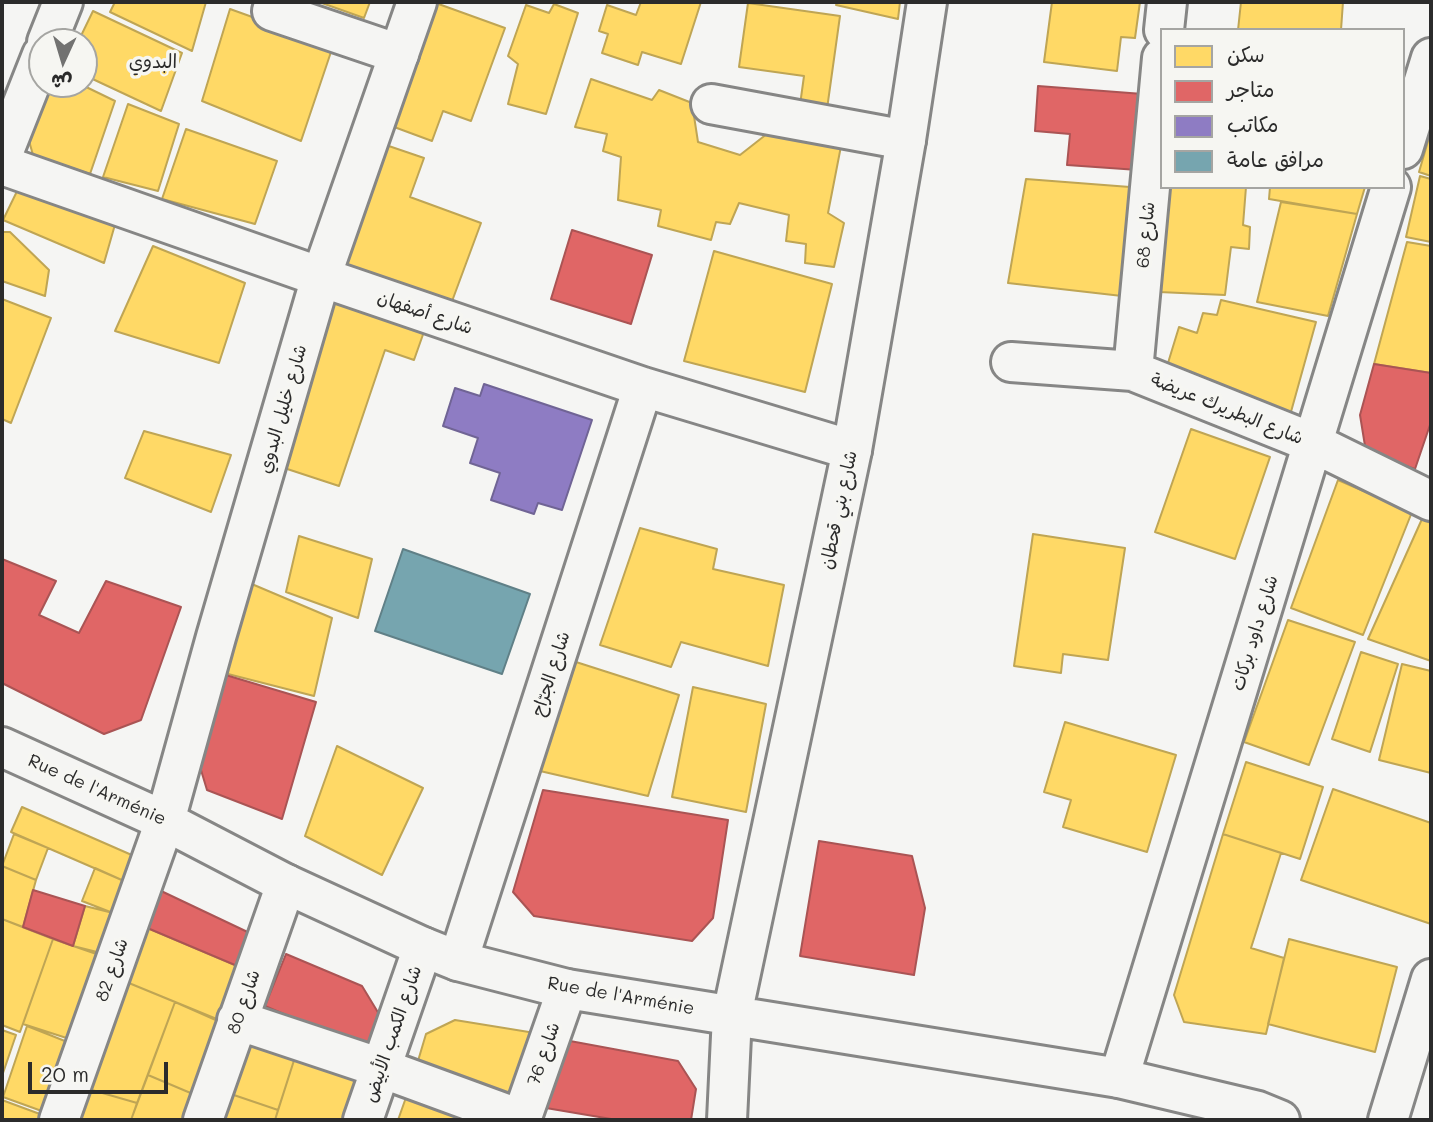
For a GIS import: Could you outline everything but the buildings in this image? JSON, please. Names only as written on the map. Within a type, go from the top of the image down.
[{"type":"street","points":[[53,28],[63,2]]},
{"type":"street","name":"شارع خليل البدوي","points":[[165,821],[321,277],[417,2]]},
{"type":"street","name":"شارع بني قحطان","points":[[727,1120],[732,1015],[852,450],[927,2]]},
{"type":"street","points":[[1164,28],[1167,2]]},
{"type":"street","points":[[272,11],[399,54]]},
{"type":"street","points":[[1405,142],[1431,58]]},
{"type":"street","name":"شارع 68","points":[[1133,371],[1160,80]]},
{"type":"street","points":[[2,156],[28,90]]},
{"type":"street","points":[[711,104],[906,140]]},
{"type":"street","name":"شارع أصفهان","points":[[2,165],[643,387],[852,450]]},
{"type":"street","name":"شارع داود بركات","points":[[1119,1078],[1390,189]]},
{"type":"street","name":"شارع البطريرك عريضة","points":[[1011,362],[1133,371],[1313,443],[1431,501]]},
{"type":"street","name":"شارع الجرّاح","points":[[458,961],[643,387]]},
{"type":"street","name":"Rue de l'Arménie","points":[[4,755],[165,821],[286,884],[458,961],[567,989],[1119,1078],[1258,1111],[1280,1120]]},
{"type":"street","name":"شارع 82","points":[[59,1120],[165,821]]},
{"type":"street","name":"شارع 80","points":[[203,1120],[286,884]]},
{"type":"street","name":"شارع الكمب الأبيض","points":[[363,1120],[423,947]]},
{"type":"street","points":[[1388,1120],[1431,979]]},
{"type":"street","name":"شارع 76","points":[[522,1120],[567,989]]},
{"type":"street","points":[[237,1020],[381,1068],[522,1120]]},
{"type":"district","name":"البدوي","points":[[153,62]]}]
